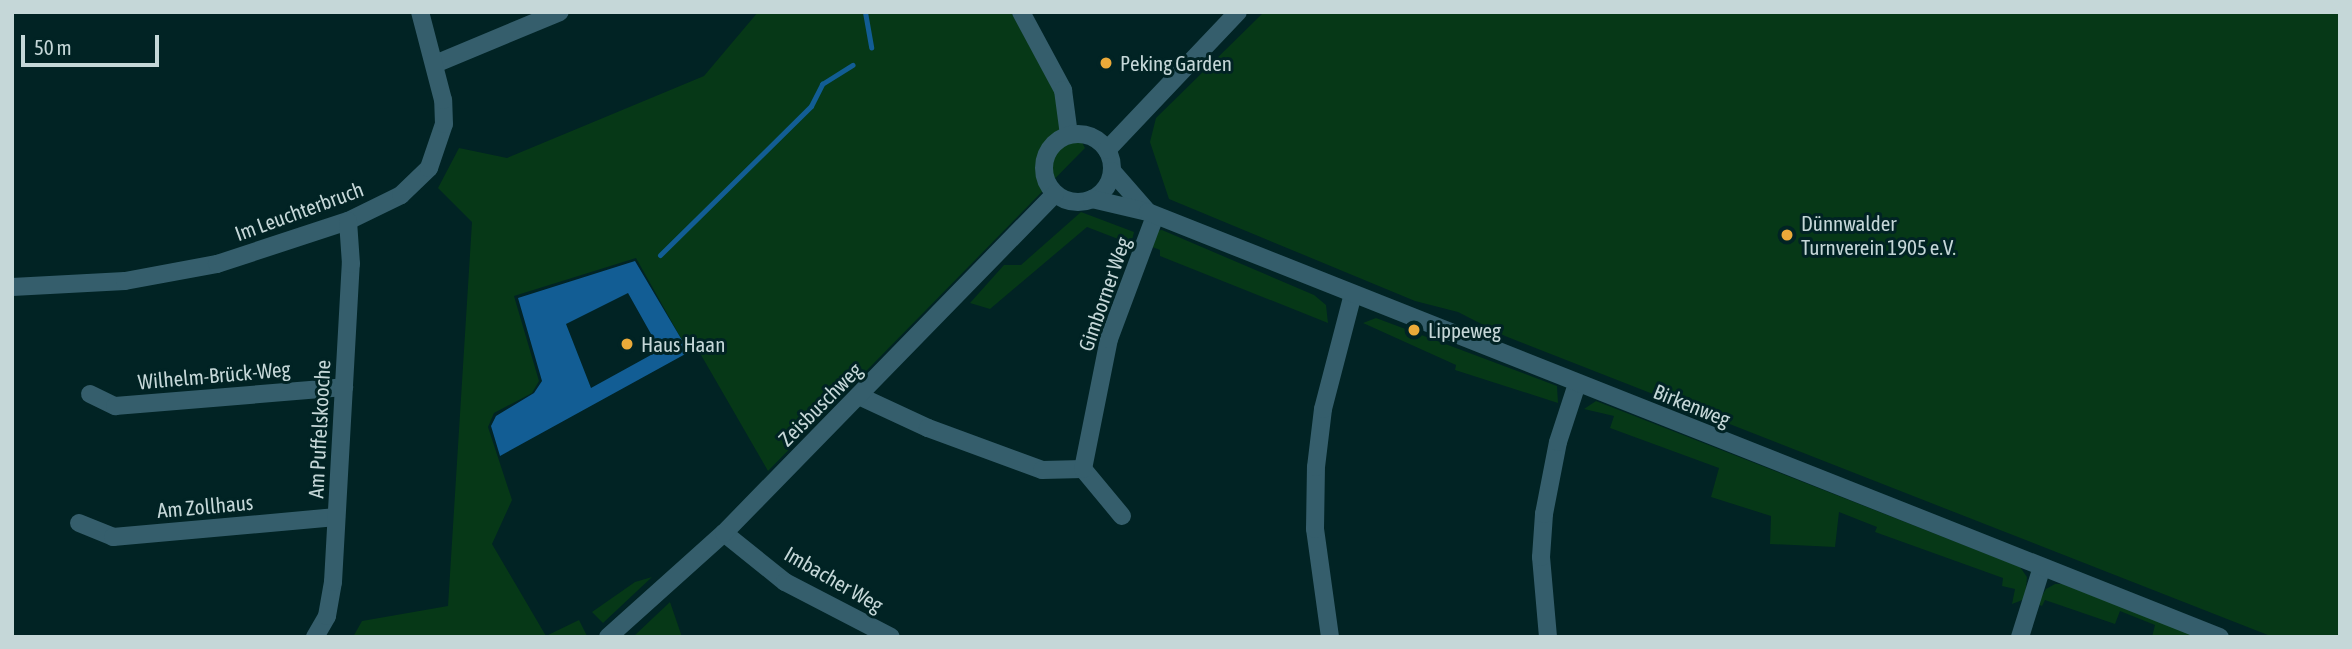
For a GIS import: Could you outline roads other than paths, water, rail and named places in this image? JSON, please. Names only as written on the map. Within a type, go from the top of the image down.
[{"type":"street","name":"Im Leuchterbruch","points":[[12,287],[91,284],[170,274],[274,248],[348,221],[401,195],[429,168],[444,124],[435,64],[420,12]]},
{"type":"street","points":[[435,64],[560,12]]},
{"type":"street","points":[[1021,12],[1062,90],[1069,135]]},
{"type":"street","points":[[1107,150],[1238,12]]},
{"type":"street","points":[[1069,135],[1091,136],[1107,150],[1112,171],[1106,188],[1092,199],[1073,202],[1055,194],[1046,178],[1045,160],[1054,145],[1069,135]]},
{"type":"street","name":"Birkenweg","points":[[1112,171],[1151,214]]},
{"type":"street","name":"Zeisbuschweg","points":[[608,637],[724,533],[1055,194]]},
{"type":"street","name":"Birkenweg","points":[[1092,199],[1151,214],[2220,637]]},
{"type":"street","name":"Gimborner Weg","points":[[1083,469],[1109,339],[1151,214]]},
{"type":"street","name":"Am Puffelskooche","points":[[315,637],[327,616],[331,594],[352,264],[348,221]]},
{"type":"street","points":[[1329,637],[1315,529],[1316,467],[1323,409],[1353,294]]},
{"type":"street","points":[[1548,637],[1542,579],[1544,514],[1558,442],[1577,384]]},
{"type":"street","name":"Wilhelm-Brück-Weg","points":[[90,394],[115,407],[344,387]]},
{"type":"street","points":[[859,397],[1030,466],[1083,469],[1122,516]]},
{"type":"street","name":"Am Zollhaus","points":[[79,523],[113,537],[336,517]]},
{"type":"street","name":"Imbacher Weg","points":[[724,533],[785,582],[891,637]]},
{"type":"street","points":[[2020,637],[2042,567]]},
{"type":"water","points":[[635,261],[689,352],[500,456],[491,426],[496,416],[534,393],[542,381],[518,298]],"holes":[[[628,293],[660,350],[591,388],[566,324]]]},
{"type":"waterway","points":[[865,12],[871,47]]},
{"type":"waterway","points":[[660,255],[811,106],[822,84],[853,65]]},
{"type":"place","name":"Peking Garden","points":[[1106,63]]},
{"type":"place","name":"Dünnwalder Turnverein 1905 e.V.","points":[[1787,235]]},
{"type":"place","name":"Lippeweg","points":[[1414,330]]},
{"type":"place","name":"Haus Haan","points":[[627,344]]}]
